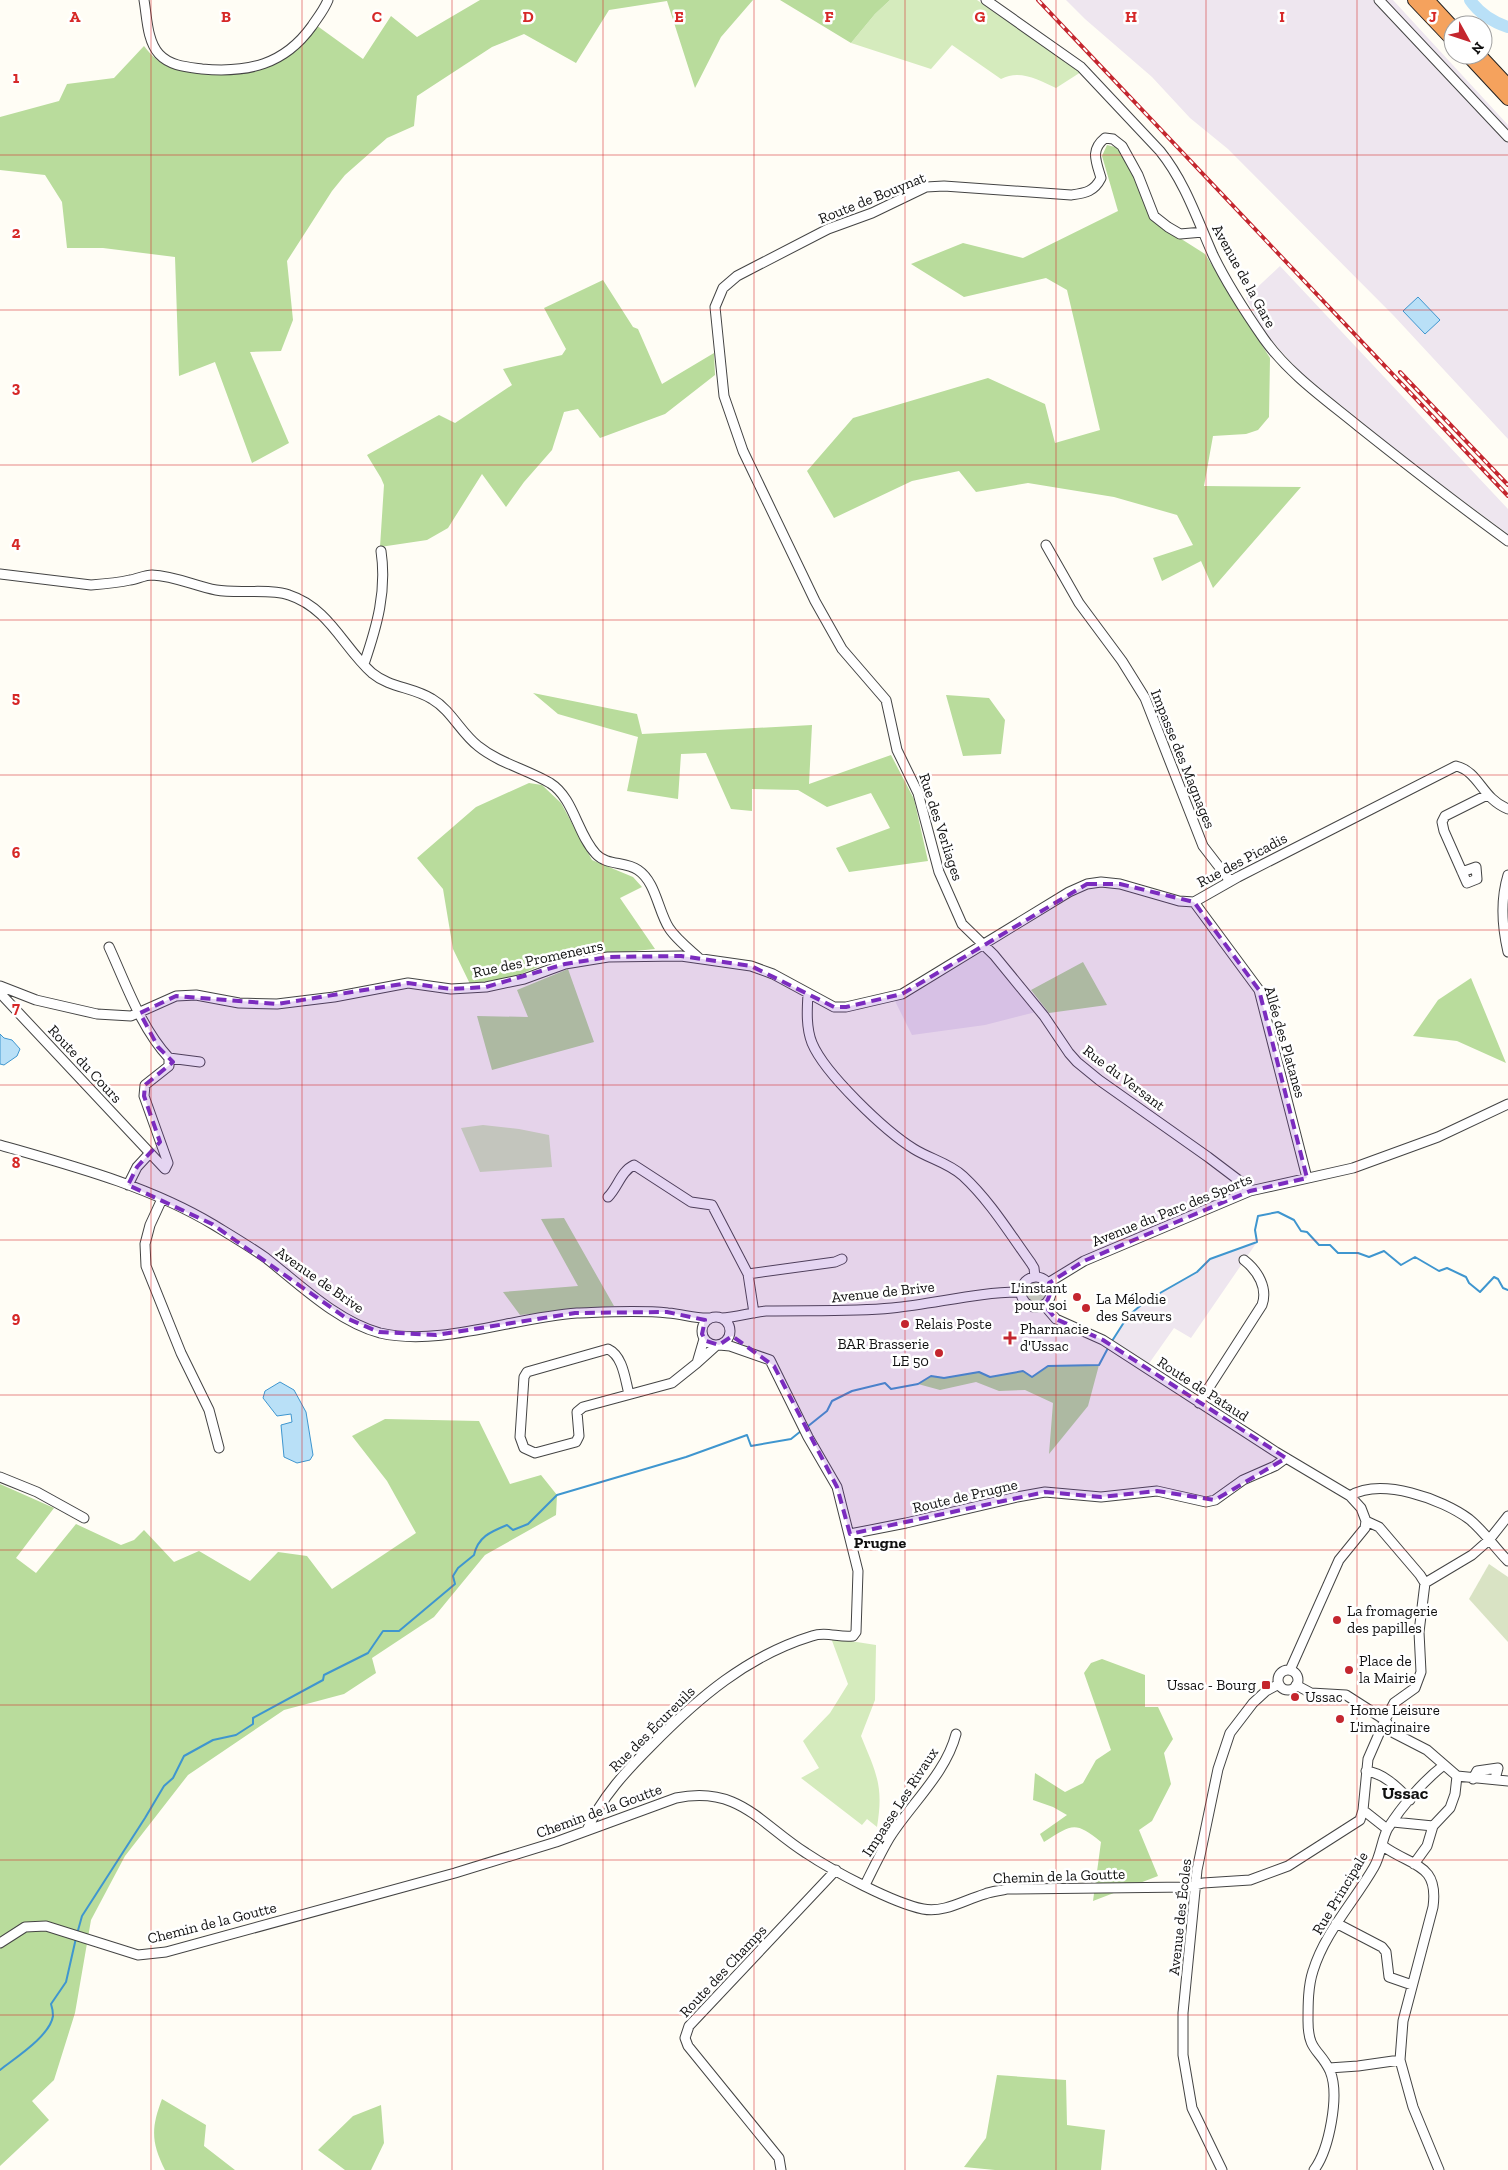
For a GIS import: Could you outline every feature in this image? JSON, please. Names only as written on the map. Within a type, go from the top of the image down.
[{"type":"highway","points":[[1414,0],[1443,30]]},
{"type":"highway","points":[[1428,0],[1443,16]]},
{"type":"highway","points":[[1476,65],[1508,99]]},
{"type":"highway","points":[[1489,65],[1508,85]]},
{"type":"street","points":[[144,0],[151,38],[159,54],[171,63],[188,67],[236,70],[264,65],[290,51],[306,34],[325,8],[328,0]]},
{"type":"street","name":"Avenue de la Gare","points":[[986,0],[1081,67],[1102,87],[1172,165],[1214,258],[1243,306],[1279,359],[1302,381],[1393,454],[1508,541]]},
{"type":"street","points":[[1379,0],[1508,137]]},
{"type":"street","name":"Route de Bouynat","points":[[756,478],[743,451],[724,396],[715,307],[722,288],[737,276],[828,230],[872,213],[926,187],[944,186],[1071,195],[1088,192],[1097,186],[1101,178],[1095,155],[1098,144],[1105,138],[1113,139],[1122,146],[1138,176],[1154,216],[1180,234],[1203,232]]},
{"type":"street","name":"Rue des Verliages","points":[[756,478],[815,601],[842,649],[886,700],[898,750],[918,793],[938,872],[962,924],[982,944]]},
{"type":"street","name":"Impasse des Magnages","points":[[1046,545],[1079,603],[1122,661],[1145,698],[1203,846],[1230,881]]},
{"type":"street","points":[[364,664],[377,626],[383,596],[384,570],[381,551]]},
{"type":"street","points":[[0,574],[91,585],[150,575],[175,578],[217,590],[288,594],[318,610],[371,672],[386,683],[431,698],[442,706],[467,737],[479,747],[504,762],[551,784],[562,795],[596,854],[607,862],[638,870],[649,884],[669,928],[699,958]]},
{"type":"street","name":"Rue des Picadis","points":[[982,944],[1069,892],[1101,882],[1120,884],[1179,901],[1194,902],[1230,881],[1456,766],[1466,769],[1487,795],[1497,804],[1508,809]]},
{"type":"street","points":[[1462,872],[1442,822],[1445,816],[1487,795]]},
{"type":"street","points":[[1508,875],[1502,900],[1502,922],[1508,952]]},
{"type":"street","name":"Allée des Platanes","points":[[1194,902],[1259,990],[1307,1178]]},
{"type":"street","name":"Rue des Promeneurs","points":[[140,1013],[176,996],[196,994],[239,1004],[287,1003],[408,983],[451,989],[486,987],[524,979],[564,964],[608,957],[681,956],[750,966],[773,974],[834,1007],[846,1007],[902,994],[982,944]]},
{"type":"street","name":"Rue du Versant","points":[[982,944],[1044,1016],[1077,1062],[1099,1080],[1223,1168],[1250,1191]]},
{"type":"street","points":[[109,947],[158,1046],[169,1058],[200,1062]]},
{"type":"street","name":"Route du Cours","points":[[0,986],[36,1000],[97,1014],[131,1016],[140,1013]]},
{"type":"street","name":"Route du Cours","points":[[0,993],[162,1169],[166,1168],[168,1163],[144,1096],[145,1085],[169,1066],[169,1058]]},
{"type":"street","points":[[808,994],[807,1016],[812,1044],[846,1090],[909,1146],[925,1156],[952,1166],[964,1176],[981,1195],[1031,1263],[1034,1268],[1035,1277]]},
{"type":"street","name":"Avenue du Parc des Sports","points":[[1048,1283],[1084,1261],[1250,1191],[1354,1168],[1408,1148],[1508,1104]]},
{"type":"street","name":"Avenue de Brive","points":[[0,1145],[128,1185],[191,1212],[245,1244],[346,1318],[363,1327],[379,1332],[414,1337],[436,1335],[534,1318],[576,1313],[675,1314],[700,1319],[710,1318]]},
{"type":"street","points":[[128,1185],[137,1167],[149,1154]]},
{"type":"street","points":[[608,1197],[615,1190],[625,1171],[634,1165],[691,1202],[712,1205],[748,1274],[750,1314],[730,1332],[727,1340],[718,1345],[672,1383],[583,1407],[577,1412],[579,1436],[576,1442],[534,1453],[524,1448],[520,1437],[524,1378],[527,1372],[608,1350],[615,1353],[620,1360],[630,1394]]},
{"type":"street","points":[[162,1199],[150,1225],[145,1244],[146,1266],[181,1353],[209,1410],[219,1448]]},
{"type":"street","points":[[748,1274],[835,1262],[842,1259]]},
{"type":"street","points":[[1198,1403],[1262,1305],[1265,1293],[1262,1284],[1251,1265],[1244,1260]]},
{"type":"street","points":[[1035,1277],[1048,1283],[1051,1292],[1044,1305],[1038,1307],[1029,1306],[1024,1302],[1021,1292],[1025,1282],[1035,1277]]},
{"type":"street","name":"Avenue de Brive","points":[[721,1318],[732,1318],[764,1311],[858,1311],[894,1308],[983,1293],[1021,1292]]},
{"type":"street","name":"Route de Pataud","points":[[1044,1305],[1056,1319],[1110,1344],[1198,1403],[1350,1496]]},
{"type":"street","points":[[675,1314],[697,1327],[710,1344],[767,1358],[774,1366],[808,1437],[837,1487],[850,1534]]},
{"type":"street","points":[[697,1363],[703,1336],[703,1325],[710,1318],[721,1318],[727,1322],[730,1332],[751,1353]]},
{"type":"street","name":"Route de Prugne","points":[[850,1534],[1045,1492],[1101,1497],[1157,1491],[1206,1502],[1215,1500],[1242,1480],[1275,1466],[1286,1458]]},
{"type":"street","points":[[0,1477],[37,1492],[84,1518]]},
{"type":"street","points":[[1290,1670],[1339,1560],[1365,1528],[1366,1521],[1360,1508],[1350,1496],[1361,1491],[1386,1488],[1400,1489],[1418,1495],[1457,1512],[1469,1520],[1508,1562]]},
{"type":"street","points":[[1425,1583],[1472,1555],[1489,1540],[1508,1516]]},
{"type":"street","points":[[1366,1521],[1379,1527],[1425,1583],[1419,1632],[1421,1672],[1415,1688],[1394,1703],[1368,1760],[1364,1810],[1390,1825],[1433,1826]]},
{"type":"street","name":"Rue des Écureuils","points":[[587,1830],[594,1814],[633,1763],[699,1699],[745,1666],[777,1648],[814,1635],[853,1636],[856,1632],[858,1571],[850,1534]]},
{"type":"street","points":[[1290,1670],[1297,1676],[1296,1685],[1292,1689],[1286,1690],[1279,1684],[1278,1678],[1281,1672],[1290,1670]]},
{"type":"street","name":"Avenue des Écoles","points":[[1222,2170],[1192,2108],[1183,2054],[1183,2013],[1197,1870],[1225,1744],[1240,1718],[1253,1703],[1266,1691],[1279,1684]]},
{"type":"street","points":[[1296,1685],[1311,1693],[1346,1695],[1385,1720],[1394,1733],[1427,1750],[1457,1776],[1508,1781]]},
{"type":"street","name":"Impasse Les Rivaux","points":[[865,1885],[890,1837],[935,1775],[954,1744],[956,1734]]},
{"type":"street","points":[[1390,1825],[1410,1800],[1444,1765]]},
{"type":"street","points":[[1473,1779],[1478,1771],[1503,1767]]},
{"type":"street","points":[[1495,1779],[1503,1767]]},
{"type":"street","points":[[1366,1771],[1373,1772],[1392,1783],[1410,1800]]},
{"type":"street","points":[[1414,1864],[1427,1846],[1433,1826],[1450,1808],[1455,1794],[1457,1776]]},
{"type":"street","name":"Chemin de la Goutte","points":[[0,1943],[25,1927],[46,1926],[138,1955],[166,1952],[456,1873],[556,1842],[676,1798],[708,1794],[729,1800],[758,1816],[806,1853],[865,1885],[922,1909],[934,1910],[945,1908],[986,1893],[1008,1890],[1196,1886],[1203,1883],[1250,1880],[1288,1866],[1355,1825],[1360,1820],[1364,1810]]},
{"type":"street","name":"Rue Principale","points":[[1318,2169],[1329,2136],[1334,2108],[1332,2074],[1314,2050],[1309,2039],[1308,2022],[1312,1972],[1336,1923],[1370,1873],[1383,1846],[1390,1825]]},
{"type":"street","points":[[1383,1846],[1424,1869],[1431,1877],[1435,1892],[1433,1907],[1403,2021],[1400,2060],[1413,2107],[1439,2170]]},
{"type":"street","name":"Route des Champs","points":[[781,2170],[779,2158],[688,2046],[685,2038],[689,2026],[836,1870]]},
{"type":"street","points":[[1336,1923],[1382,1946],[1386,1952],[1389,1977],[1412,1985]]},
{"type":"street","points":[[1329,2068],[1400,2060]]},
{"type":"highlighted area","points":[[1087,884],[1120,884],[1194,902],[1259,990],[1307,1178],[1250,1191],[1084,1261],[1049,1283],[1051,1292],[1045,1306],[1056,1319],[1103,1340],[1286,1458],[1215,1500],[1157,1491],[1101,1497],[1045,1492],[850,1534],[837,1487],[774,1366],[732,1336],[719,1345],[706,1341],[702,1334],[705,1320],[667,1312],[575,1313],[436,1335],[379,1332],[346,1318],[212,1224],[128,1185],[137,1167],[160,1142],[144,1096],[145,1085],[173,1062],[158,1047],[140,1013],[176,996],[277,1004],[408,983],[451,989],[486,987],[565,964],[608,957],[681,956],[751,966],[834,1007],[846,1007],[902,994]]},
{"type":"shaded area","points":[[1066,0],[1393,0],[1443,54],[1443,65],[1453,65],[1508,125],[1508,439],[1394,316],[1228,149],[1190,118],[1152,77]]},
{"type":"shaded area","points":[[1280,266],[1508,509],[1508,534],[1411,462],[1299,371],[1264,332],[1246,298]]},
{"type":"shaded area","points":[[983,947],[1036,1012],[985,1025],[912,1035],[895,1001]]},
{"type":"shaded area","points":[[1257,1242],[1191,1338],[1174,1328],[1143,1372],[1107,1349],[1128,1316],[1146,1301],[1197,1272],[1210,1259]]},
{"type":"green space","points":[[480,0],[753,0],[721,37],[695,88],[667,1],[609,10],[576,63],[524,34],[492,47],[417,96],[414,126],[387,138],[345,175],[332,191],[287,261],[293,320],[281,351],[250,352],[289,443],[252,463],[215,362],[179,376],[175,257],[103,248],[67,248],[62,202],[45,175],[0,170],[0,117],[59,101],[67,84],[114,78],[144,46],[159,61],[187,72],[226,72],[254,69],[274,63],[287,55],[298,47],[316,25],[363,59],[391,16],[417,37]]},
{"type":"green space","points":[[780,0],[890,0],[875,14],[851,43]]},
{"type":"green space","points":[[890,0],[977,0],[1081,72],[1056,88],[1022,75],[1008,76],[1001,79],[952,45],[931,69],[851,43],[875,14]]},
{"type":"green space","points":[[1107,145],[1115,147],[1124,154],[1153,221],[1205,254],[1270,358],[1269,417],[1258,430],[1246,434],[1213,436],[1204,486],[1301,487],[1213,588],[1201,561],[1162,581],[1153,558],[1193,545],[1177,515],[1114,497],[1028,483],[976,492],[959,471],[912,481],[834,518],[807,471],[853,418],[988,378],[1045,404],[1055,443],[1100,430],[1067,290],[1046,278],[964,297],[911,264],[963,243],[1023,258],[1118,211],[1102,156]]},
{"type":"green space","points":[[603,280],[633,327],[638,329],[662,384],[714,353],[715,375],[665,414],[600,438],[578,409],[564,412],[552,450],[524,482],[506,507],[482,474],[448,528],[427,540],[380,547],[384,485],[367,455],[439,415],[455,423],[512,385],[503,369],[562,355],[566,349],[544,308]]},
{"type":"green space","points":[[533,693],[637,714],[642,734],[812,725],[809,784],[891,755],[914,799],[928,861],[849,872],[836,848],[890,828],[871,793],[827,807],[798,790],[752,789],[752,811],[731,809],[706,753],[681,754],[678,799],[627,791],[638,737],[558,714]]},
{"type":"green space","points":[[946,695],[989,698],[1005,720],[1001,754],[963,756]]},
{"type":"green space","points":[[529,783],[542,785],[561,803],[592,860],[633,877],[642,887],[620,898],[655,949],[557,959],[511,978],[470,984],[453,949],[443,889],[417,858],[476,807]]},
{"type":"green space","points":[[1083,962],[1107,1005],[1049,1013],[1031,990]]},
{"type":"green space","points":[[568,969],[594,1042],[492,1070],[477,1016],[528,1017],[517,990]]},
{"type":"green space","points":[[1471,978],[1506,1063],[1457,1041],[1413,1036],[1438,1000]]},
{"type":"green space","points":[[483,1125],[549,1135],[552,1167],[480,1172],[461,1128]]},
{"type":"green space","points":[[564,1218],[614,1306],[520,1315],[503,1292],[578,1286],[541,1219]]},
{"type":"green space","points":[[1032,1282],[1040,1282],[1046,1288],[1046,1296],[1040,1302],[1032,1302],[1026,1296],[1026,1288]]},
{"type":"green space","points":[[1099,1365],[1088,1406],[1049,1454],[1053,1403],[1025,1390],[999,1391],[976,1382],[940,1390],[918,1384],[931,1376],[944,1378],[979,1372],[990,1377],[1023,1371],[1032,1377],[1048,1366]]},
{"type":"green space","points":[[385,1419],[479,1421],[510,1484],[541,1475],[557,1495],[556,1515],[485,1555],[434,1617],[372,1658],[376,1673],[344,1694],[284,1710],[188,1775],[125,1856],[91,1920],[75,2013],[54,2080],[32,2101],[49,2120],[0,2166],[0,1484],[54,1508],[16,1558],[36,1573],[76,1524],[121,1545],[134,1540],[144,1530],[174,1562],[199,1551],[250,1581],[278,1552],[307,1556],[332,1589],[416,1533],[387,1481],[352,1436]]},
{"type":"green space","points":[[1489,1564],[1508,1577],[1508,1642],[1469,1599]]},
{"type":"green space","points":[[831,1638],[876,1645],[875,1700],[861,1736],[871,1760],[879,1790],[880,1800],[877,1827],[867,1819],[862,1825],[801,1778],[819,1768],[803,1741],[830,1713],[848,1684]]},
{"type":"green space","points":[[1102,1659],[1145,1675],[1145,1707],[1158,1707],[1173,1739],[1164,1753],[1171,1784],[1152,1821],[1139,1830],[1158,1876],[1093,1901],[1101,1842],[1085,1830],[1073,1827],[1044,1842],[1040,1834],[1067,1815],[1053,1807],[1033,1800],[1035,1773],[1065,1792],[1083,1783],[1096,1760],[1111,1750],[1084,1673],[1091,1663]]},
{"type":"green space","points":[[997,2075],[1066,2080],[1067,2125],[1105,2130],[1101,2170],[995,2170],[964,2167],[986,2138]]},
{"type":"green space","points":[[162,2099],[206,2125],[204,2146],[235,2170],[165,2170],[157,2151],[154,2135],[156,2118]]},
{"type":"green space","points":[[381,2105],[384,2143],[371,2170],[345,2170],[318,2150],[353,2116]]},
{"type":"water","points":[[1418,297],[1440,320],[1425,334],[1403,311]]},
{"type":"water","points":[[0,1034],[4,1038],[12,1040],[20,1049],[17,1056],[4,1065],[0,1064]]},
{"type":"water","points":[[280,1382],[294,1390],[306,1412],[313,1455],[310,1460],[297,1463],[284,1457],[281,1425],[292,1422],[291,1414],[277,1416],[263,1398],[265,1391]]},
{"type":"waterway","points":[[1470,0],[1487,16],[1508,27]]},
{"type":"waterway","points":[[1112,1341],[1128,1316],[1146,1301],[1197,1272],[1210,1259],[1257,1242],[1255,1230],[1258,1216],[1278,1212],[1294,1220],[1301,1231],[1307,1232],[1319,1245],[1330,1245],[1338,1253],[1358,1253],[1369,1257],[1384,1251],[1401,1265],[1415,1257],[1439,1271],[1447,1268],[1466,1277],[1469,1283],[1480,1292],[1494,1277],[1498,1279],[1503,1288],[1508,1290]]},
{"type":"waterway","points":[[807,1427],[827,1411],[832,1401],[852,1391],[885,1383],[891,1389],[918,1384],[931,1376],[944,1378],[979,1372],[990,1377],[1023,1371],[1032,1377],[1048,1366],[1099,1365],[1108,1348]]},
{"type":"waterway","points":[[77,1934],[82,1916],[164,1786],[173,1778],[184,1756],[213,1740],[236,1735],[253,1724],[253,1718],[323,1680],[324,1675],[368,1653],[383,1631],[399,1631],[455,1584],[453,1576],[458,1568],[474,1555],[478,1544],[486,1536],[507,1525],[513,1530],[528,1524],[557,1495],[686,1457],[747,1435],[751,1446],[791,1439],[801,1431]]},
{"type":"waterway","points":[[0,2070],[31,2046],[46,2031],[53,2016],[51,2004],[66,1982],[76,1938]]},
{"type":"railway","points":[[1038,0],[1508,496]]},
{"type":"railway","points":[[1400,372],[1508,485]]},
{"type":"place","name":"L'instant pour soi","points":[[1077,1297]]},
{"type":"place","name":"La Mélodie des Saveurs","points":[[1086,1308]]},
{"type":"place","name":"Relais Poste","points":[[905,1324]]},
{"type":"place","name":"Pharmacie d'Ussac","points":[[1010,1338]]},
{"type":"place","name":"BAR Brasserie LE 50","points":[[939,1353]]},
{"type":"place","name":"La fromagerie des papilles","points":[[1337,1620]]},
{"type":"place","name":"Place de la Mairie","points":[[1349,1670]]},
{"type":"place","name":"Ussac - Bourg","points":[[1266,1685]]},
{"type":"place","name":"Ussac","points":[[1295,1697]]},
{"type":"place","name":"Home Leisure L'imaginaire","points":[[1340,1719]]},
{"type":"district","name":"Prugne","points":[[880,1542]]},
{"type":"district","name":"Ussac","points":[[1405,1793]]}]
